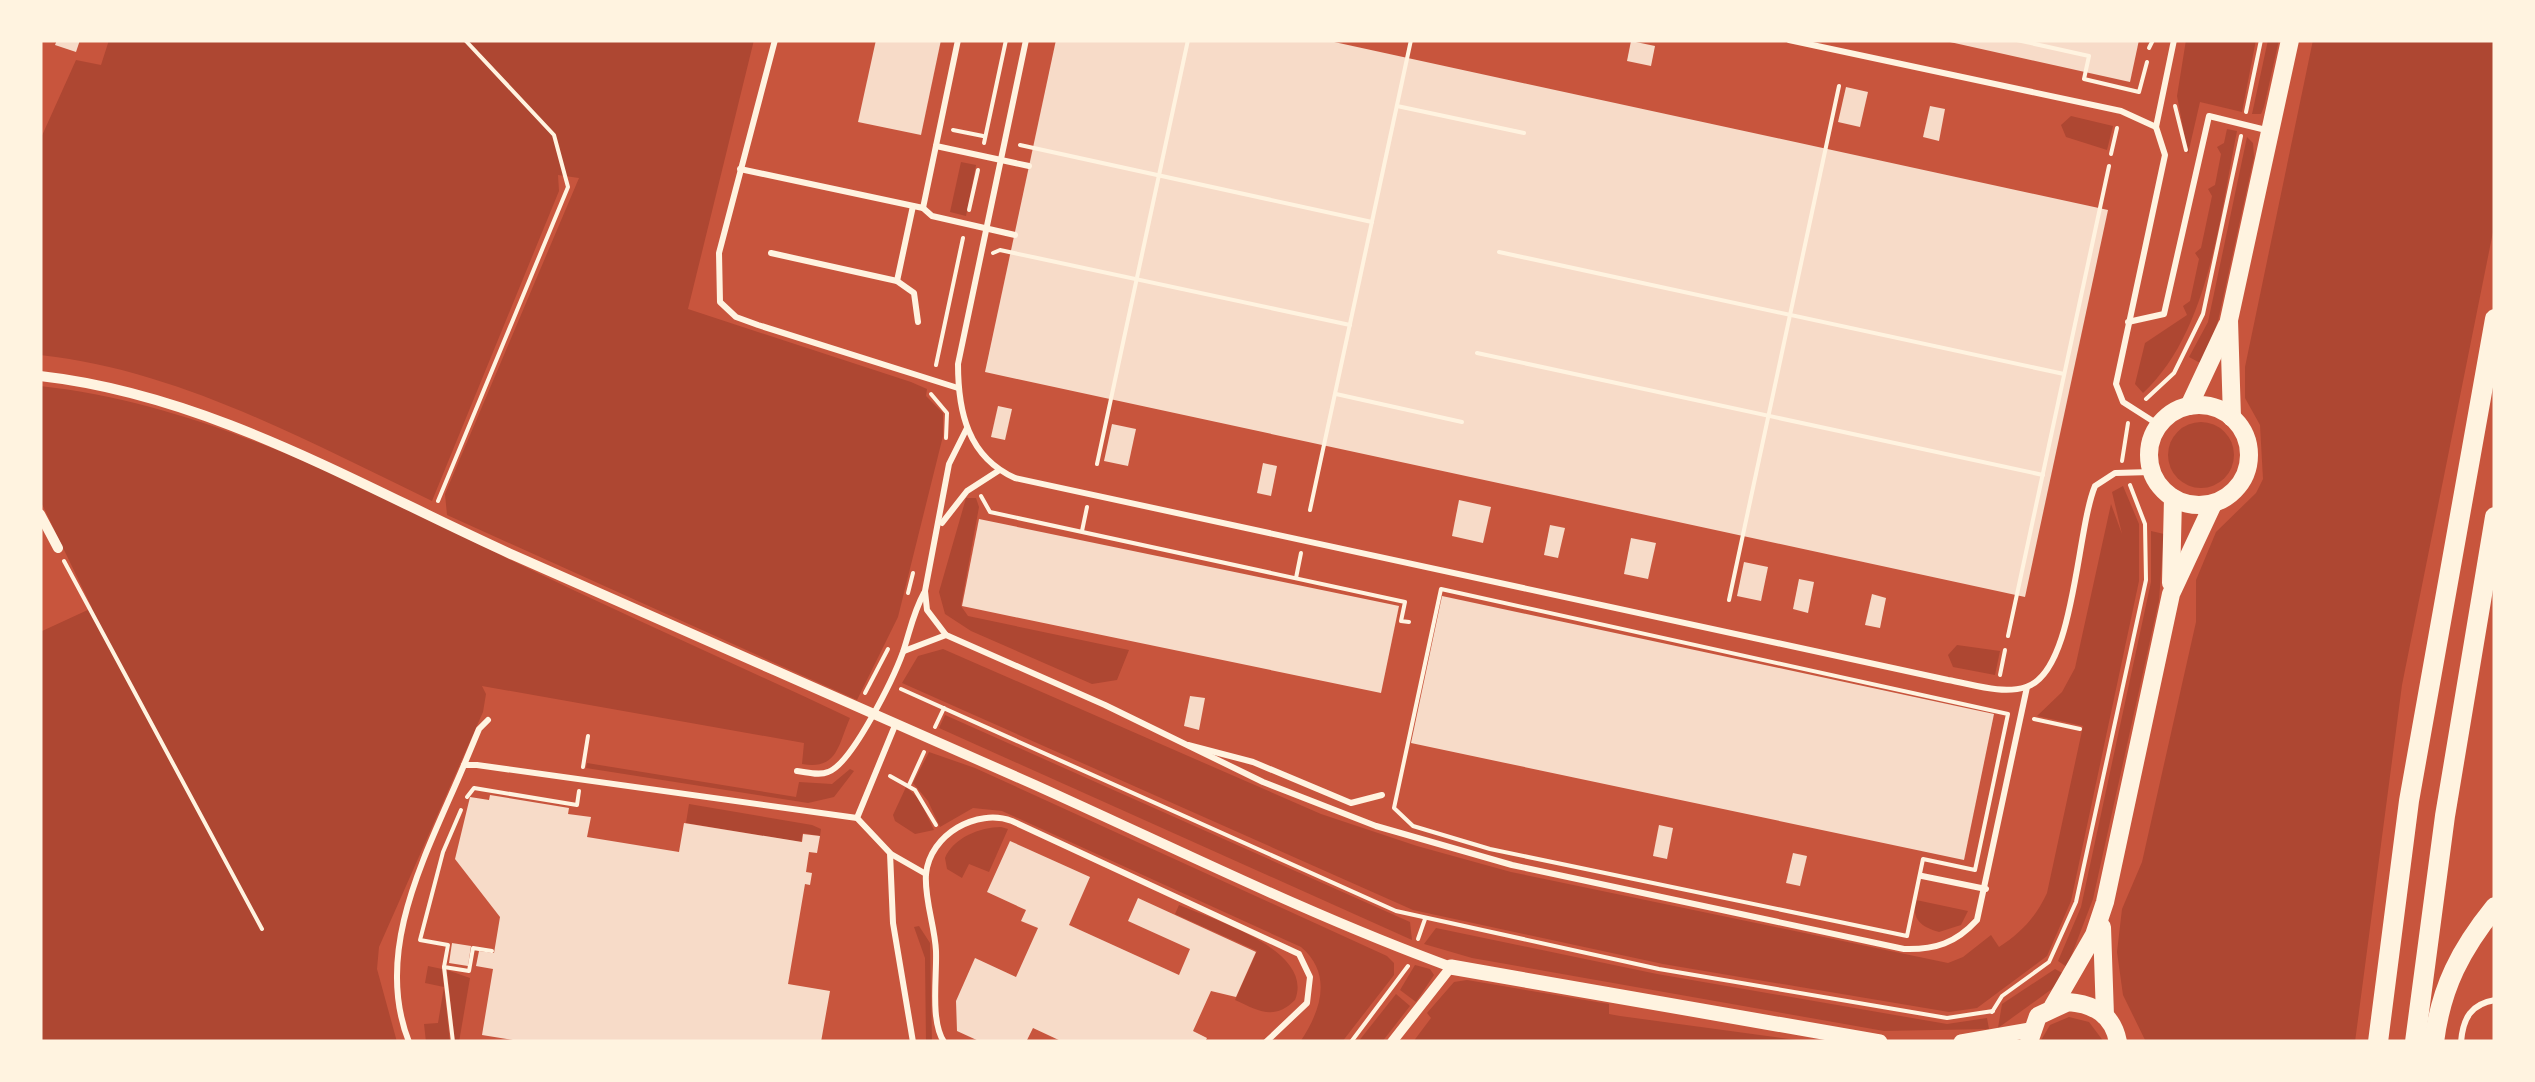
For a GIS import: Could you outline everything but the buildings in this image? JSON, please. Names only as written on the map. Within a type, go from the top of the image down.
[{"type":"highway","points":[[2378,1042],[2415,763],[2495,319]]},
{"type":"highway","points":[[2415,1042],[2444,816],[2495,517]]},
{"type":"highway","points":[[2434,1042],[2439,1005],[2462,948],[2495,907]]},
{"type":"main road","points":[[2189,406],[2212,407],[2232,418],[2246,438],[2248,462],[2234,491],[2213,504],[2192,505],[2173,498],[2151,472],[2149,451],[2158,425],[2189,406],[2229,320],[2290,40]]},
{"type":"main road","points":[[2229,320],[2232,418]]},
{"type":"main road","points":[[2118,1042],[2105,1016],[2100,949],[2105,902],[2171,594],[2173,498]]},
{"type":"main road","points":[[2171,594],[2213,504]]},
{"type":"main road","points":[[2029,1036],[2053,1006],[2094,935],[2105,902]]},
{"type":"main road","points":[[2053,1006],[2084,1003],[2105,1016]]},
{"type":"street","points":[[40,376],[152,398],[202,415],[432,514],[484,542],[858,709],[1452,967],[1880,1042]]},
{"type":"street","points":[[40,514],[58,548]]},
{"type":"street","points":[[1392,1042],[1452,967]]},
{"type":"street","points":[[1961,1042],[2029,1036]]},
{"type":"lane","points":[[775,40],[718,253],[720,302],[736,317],[758,325],[958,388]]},
{"type":"lane","points":[[923,208],[958,40]]},
{"type":"lane","points":[[1026,40],[959,349],[958,388],[968,428],[980,456],[998,470],[1029,481],[2002,689],[2027,687],[2046,675],[2058,655],[2090,498],[2100,479],[2126,471],[2151,472]]},
{"type":"lane","points":[[1789,40],[2120,112],[2156,127]]},
{"type":"lane","points":[[2158,425],[2123,402],[2116,384],[2165,155],[2156,127],[2174,40]]},
{"type":"lane","points":[[2128,322],[2164,314],[2210,116],[2270,131]]},
{"type":"lane","points":[[936,146],[1029,166]]},
{"type":"lane","points":[[740,169],[923,208],[932,216],[1014,236]]},
{"type":"lane","points":[[897,280],[913,206]]},
{"type":"lane","points":[[771,253],[897,280],[914,293],[918,322]]},
{"type":"lane","points":[[797,771],[816,774],[834,770],[873,714],[903,652],[912,613],[925,591],[941,524],[949,464],[968,428]]},
{"type":"lane","points":[[941,524],[967,491],[998,470]]},
{"type":"lane","points":[[925,591],[927,610],[946,635],[1105,704],[1177,742],[1376,826],[1466,853],[1904,950],[1924,950],[1955,940],[1978,920],[2027,687]]},
{"type":"lane","points":[[903,652],[946,635]]},
{"type":"lane","points":[[410,1042],[397,999],[400,937],[418,875],[479,728],[488,720]]},
{"type":"lane","points":[[857,818],[896,723]]},
{"type":"lane","points":[[1177,742],[1253,762],[1351,803],[1382,795]]},
{"type":"lane","points":[[464,765],[857,818],[890,854],[926,874]]},
{"type":"lane","points":[[944,1042],[938,1026],[935,928],[926,874],[939,844],[960,826],[974,819],[1000,817],[1283,944],[1306,963],[1310,991],[1307,1003],[1266,1042]]},
{"type":"lane","points":[[890,854],[894,922],[914,1042]]},
{"type":"lane","points":[[1922,876],[1986,889]]},
{"type":"lane","points":[[2461,1042],[2467,1015],[2479,1002],[2495,1000]]},
{"type":"path","points":[[432,514],[568,187],[554,135],[465,40]]},
{"type":"path","points":[[982,150],[988,138],[1006,40]]},
{"type":"path","points":[[1096,464],[1188,40]]},
{"type":"path","points":[[1310,510],[1411,40]]},
{"type":"path","points":[[2017,40],[2090,56],[2084,79],[2140,92],[2146,62]]},
{"type":"path","points":[[2150,48],[2153,40]]},
{"type":"path","points":[[898,688],[1396,911],[1659,969],[1947,1018],[1992,1011],[2002,996],[2049,962],[2076,902],[2146,580],[2144,524],[2120,454],[2127,424],[2174,372],[2203,314],[2261,40]]},
{"type":"path","points":[[1729,600],[1839,86]]},
{"type":"path","points":[[2123,99],[2125,89]]},
{"type":"path","points":[[1397,106],[1524,133]]},
{"type":"path","points":[[949,128],[988,138]]},
{"type":"path","points":[[2112,154],[2117,128]]},
{"type":"path","points":[[1020,146],[1372,222]]},
{"type":"path","points":[[968,216],[979,165]]},
{"type":"path","points":[[2008,636],[2109,166]]},
{"type":"path","points":[[935,368],[965,247],[964,233]]},
{"type":"path","points":[[1000,250],[1350,325]]},
{"type":"path","points":[[1499,252],[2064,374]]},
{"type":"path","points":[[1478,353],[2043,475]]},
{"type":"path","points":[[930,389],[948,412],[943,449]]},
{"type":"path","points":[[1336,394],[1462,422]]},
{"type":"path","points":[[978,490],[990,512],[1405,602],[1401,621],[1409,622]]},
{"type":"path","points":[[1082,532],[1087,506]]},
{"type":"path","points":[[58,548],[104,643],[262,929]]},
{"type":"path","points":[[1296,578],[1301,553]]},
{"type":"path","points":[[906,599],[915,563]]},
{"type":"path","points":[[1441,589],[1994,705],[2008,714],[1975,870],[1923,859],[1907,936],[1490,849],[1413,826],[1394,808],[1432,628],[1441,589]]},
{"type":"path","points":[[1424,626],[1432,628]]},
{"type":"path","points":[[858,709],[895,637]]},
{"type":"path","points":[[2000,676],[2005,650]]},
{"type":"path","points":[[935,727],[944,708]]},
{"type":"path","points":[[2034,719],[2080,729]]},
{"type":"path","points":[[583,767],[588,736]]},
{"type":"path","points":[[910,784],[924,750]]},
{"type":"path","points":[[876,769],[910,784],[928,808],[937,830]]},
{"type":"path","points":[[453,1042],[444,967],[448,945],[420,940],[443,852],[467,796],[474,788],[577,805],[580,786]]},
{"type":"path","points":[[1351,1042],[1406,971],[1425,919]]},
{"type":"path","points":[[444,967],[469,971],[473,948],[492,951]]},
{"type":"shaded area","points":[[109,40],[754,40],[688,309],[911,382],[927,389],[926,396],[943,413],[943,436],[898,617],[857,700],[447,515],[445,494],[579,178],[558,175],[559,191],[432,501],[290,432],[192,392],[92,363],[40,355],[40,140],[76,60],[101,65]]},
{"type":"shaded area","points":[[2186,40],[2256,40],[2242,112],[2200,102],[2188,154],[2177,96]]},
{"type":"shaded area","points":[[2268,40],[2279,40],[2264,107],[2261,114],[2252,114]]},
{"type":"shaded area","points":[[2313,40],[2495,40],[2495,222],[2402,685],[2355,1042],[2146,1042],[2123,995],[2117,952],[2122,909],[2142,862],[2196,622],[2196,580],[2216,532],[2256,493],[2263,479],[2260,425],[2245,398],[2245,367]]},
{"type":"shaded area","points":[[2071,116],[2113,126],[2107,150],[2066,137],[2061,125]]},
{"type":"shaded area","points":[[2227,129],[2237,131],[2208,271],[2183,338],[2165,368],[2143,393],[2135,384],[2145,343],[2187,315],[2183,306],[2190,301],[2199,259],[2195,253],[2201,248],[2212,196],[2208,189],[2215,185],[2221,154],[2217,147],[2224,143]]},
{"type":"shaded area","points":[[2247,137],[2253,143],[2254,157],[2218,321],[2202,364],[2189,357],[2208,322]]},
{"type":"shaded area","points":[[961,162],[976,165],[966,216],[950,212]]},
{"type":"shaded area","points":[[40,386],[156,409],[213,426],[325,470],[850,718],[839,746],[823,763],[802,764],[804,743],[482,686],[486,694],[483,712],[379,947],[377,969],[397,1042],[40,1042],[40,632],[92,608],[40,500]]},
{"type":"shaded area","points":[[2201,422],[2224,432],[2234,455],[2224,478],[2201,488],[2178,478],[2168,455],[2178,432]]},
{"type":"shaded area","points":[[2123,486],[2139,524],[2139,581],[2071,901],[2047,956],[1977,1008],[1949,1012],[1663,964],[1413,910],[902,683],[918,656],[943,649],[1321,814],[1417,846],[1511,872],[1948,963],[1963,957],[1991,935],[1999,947],[2007,942],[2033,917],[2047,893],[2083,726],[2037,716],[2062,692],[2075,668],[2111,504],[2122,534],[2112,492]]},
{"type":"shaded area","points":[[966,498],[976,498],[979,507],[961,606],[968,616],[1129,650],[1117,680],[1092,684],[971,631],[945,614],[939,592]]},
{"type":"shaded area","points":[[2151,531],[2164,534],[2159,600],[2093,899],[2067,967],[2058,961],[2081,907],[2151,582]]},
{"type":"shaded area","points":[[1957,645],[2000,651],[1995,675],[1953,667],[1948,655]]},
{"type":"shaded area","points":[[945,715],[1410,922],[1412,940],[939,728]]},
{"type":"shaded area","points":[[929,752],[975,768],[1387,956],[1394,963],[1394,975],[1342,1042],[1300,1042],[1314,1018],[1320,993],[1317,969],[1301,947],[1002,811],[973,808],[940,827],[928,801],[913,783]]},
{"type":"shaded area","points":[[587,763],[796,797],[799,782],[832,784],[850,769],[854,771],[834,797],[808,803],[586,768]]},
{"type":"shaded area","points":[[906,787],[919,799],[934,830],[915,834],[895,821],[893,815]]},
{"type":"shaded area","points":[[689,804],[812,825],[821,829],[820,836],[803,833],[801,842],[686,823]]},
{"type":"shaded area","points":[[1001,827],[1008,829],[989,872],[969,864],[962,878],[947,869],[945,858],[961,839]]},
{"type":"shaded area","points":[[1916,900],[1968,911],[1961,925],[1939,932],[1919,921]]},
{"type":"shaded area","points":[[1179,905],[1236,928],[1276,952],[1290,966],[1297,982],[1295,1000],[1273,1012],[1235,1000],[1257,951],[1175,914]]},
{"type":"shaded area","points":[[919,926],[930,943],[932,1042],[926,1042],[925,958],[914,927]]},
{"type":"shaded area","points":[[1436,928],[1657,974],[1947,1024],[1987,1018],[1989,1029],[1884,1031],[1472,958],[1424,944]]},
{"type":"shaded area","points":[[1415,965],[1430,969],[1434,975],[1416,1002],[1400,990]]},
{"type":"shaded area","points":[[428,966],[442,969],[444,987],[425,983]]},
{"type":"shaded area","points":[[2055,969],[2064,974],[2056,986],[1998,1028],[2002,1004]]},
{"type":"shaded area","points":[[447,970],[470,978],[459,1042],[455,1042]]},
{"type":"shaded area","points":[[1467,980],[1609,1004],[1609,1014],[1620,1016],[1812,1042],[1413,1042],[1431,1018],[1427,1013],[1454,982]]},
{"type":"shaded area","points":[[444,987],[450,1042],[426,1042],[424,1024],[438,1023]]},
{"type":"shaded area","points":[[1396,994],[1410,1006],[1382,1042],[1358,1042]]},
{"type":"shaded area","points":[[2069,1017],[2089,1022],[2104,1042],[2040,1042],[2050,1025]]}]
